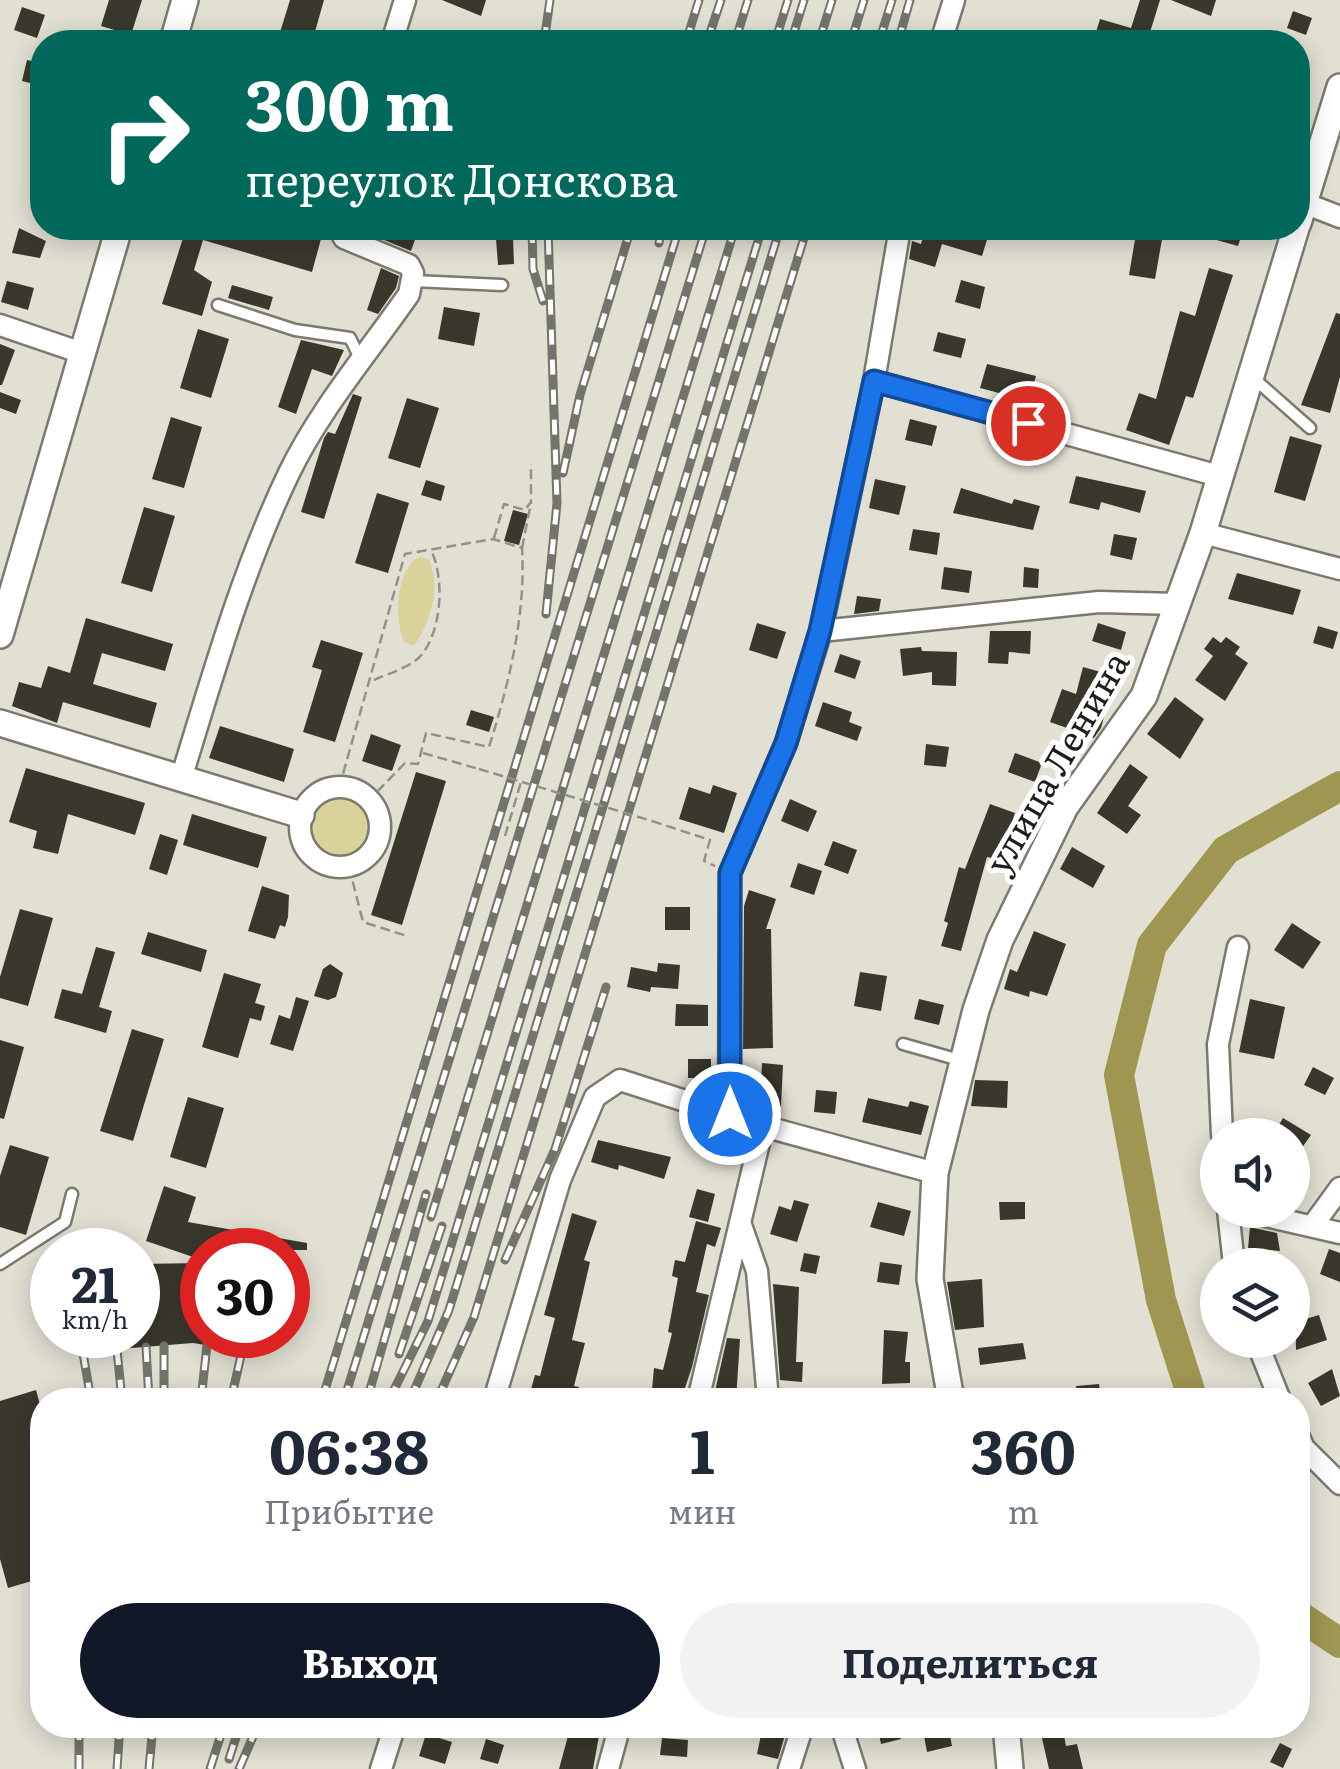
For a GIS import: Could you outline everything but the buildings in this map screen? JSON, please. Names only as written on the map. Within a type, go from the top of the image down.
[{"type":"street","points":[[176,30],[185,0]]},
{"type":"street","points":[[396,30],[405,0]]},
{"type":"street","points":[[945,30],[954,0]]},
{"type":"street","name":"улица Ленина","points":[[1310,177],[1340,87]]},
{"type":"street","points":[[1310,207],[1340,217]]},
{"type":"street","points":[[0,635],[115,240]]},
{"type":"street","points":[[181,779],[234,604],[289,472],[326,408],[409,294],[413,281],[409,265],[349,240]]},
{"type":"street","points":[[730,1114],[730,873],[786,743],[820,631],[874,381],[898,240]]},
{"type":"street","name":"улица Ленина","points":[[949,1388],[930,1279],[935,1173],[1000,940],[1064,807],[1144,696],[1203,532],[1290,240]]},
{"type":"street","points":[[0,325],[82,353]]},
{"type":"street","points":[[874,381],[1219,476]]},
{"type":"street","points":[[1203,532],[1340,569]]},
{"type":"street","points":[[820,631],[1100,602],[1178,604]]},
{"type":"street","points":[[0,723],[301,815]]},
{"type":"street","points":[[338,788],[352,788],[370,799],[380,818],[379,839],[368,857],[349,867],[328,866],[310,855],[300,836],[301,815],[312,797],[338,788]]},
{"type":"street","points":[[1221,1118],[1218,1044],[1238,947]]},
{"type":"street","points":[[498,1388],[560,1180],[595,1097],[620,1080],[763,1126],[935,1173]]},
{"type":"street","points":[[701,1388],[763,1126]]},
{"type":"street","points":[[1314,1225],[1340,1188]]},
{"type":"street","points":[[740,1224],[757,1271],[767,1388]]},
{"type":"street","points":[[1310,1224],[1340,1233]]},
{"type":"street","points":[[1263,1358],[1275,1388]]},
{"type":"street","points":[[1310,1454],[1340,1484]]},
{"type":"street","points":[[382,1769],[391,1738]]},
{"type":"street","points":[[608,1769],[616,1738]]},
{"type":"street","points":[[788,1769],[799,1738]]},
{"type":"street","points":[[844,1738],[855,1769]]},
{"type":"street","points":[[1007,1738],[1010,1769]]},
{"type":"lane","points":[[413,281],[502,285]]},
{"type":"lane","points":[[218,305],[295,330],[350,338],[362,362]]},
{"type":"lane","points":[[1250,375],[1310,428]]},
{"type":"lane","points":[[902,1044],[964,1062]]},
{"type":"lane","points":[[0,1264],[64,1222],[72,1194]]},
{"type":"path","points":[[370,799],[404,764],[418,764],[426,733],[489,747],[508,685],[524,577],[522,548],[531,502],[531,464]]},
{"type":"path","points":[[494,540],[504,504],[524,512],[531,502]]},
{"type":"path","points":[[338,788],[405,554],[494,540],[522,548]]},
{"type":"path","points":[[371,681],[412,663],[424,652],[438,606],[441,574],[432,551]]},
{"type":"path","points":[[421,752],[710,840],[704,861]]},
{"type":"path","points":[[505,836],[521,782]]},
{"type":"path","points":[[349,867],[363,922],[407,936]]},
{"type":"shaded area","points":[[420,556],[429,560],[434,593],[425,627],[414,646],[404,642],[398,608],[401,583]]},
{"type":"shaded area","points":[[339,796],[360,805],[369,826],[360,847],[339,856],[318,847],[309,826],[318,805]]},
{"type":"waterway","points":[[1189,1388],[1161,1300],[1119,1075],[1152,945],[1226,850],[1340,786]]},
{"type":"waterway","points":[[1310,1623],[1340,1643]]},
{"type":"railway","points":[[546,30],[550,0]]},
{"type":"railway","points":[[690,30],[699,0]]},
{"type":"railway","points":[[711,30],[721,0]]},
{"type":"railway","points":[[739,30],[748,0]]},
{"type":"railway","points":[[779,30],[788,0]]},
{"type":"railway","points":[[795,30],[804,0]]},
{"type":"railway","points":[[823,30],[832,0]]},
{"type":"railway","points":[[855,30],[864,0]]},
{"type":"railway","points":[[883,30],[892,0]]},
{"type":"railway","points":[[901,30],[910,0]]},
{"type":"railway","points":[[532,240],[533,269],[543,301]]},
{"type":"railway","points":[[546,614],[557,503],[548,240]]},
{"type":"railway","points":[[563,473],[580,395],[627,240]]},
{"type":"railway","points":[[326,1388],[675,240]]},
{"type":"railway","points":[[348,1388],[702,240]]},
{"type":"railway","points":[[431,1217],[731,240]]},
{"type":"railway","points":[[395,1388],[428,1321],[758,240]]},
{"type":"railway","points":[[415,1388],[449,1310],[776,240]]},
{"type":"railway","points":[[442,1388],[474,1317],[803,240]]},
{"type":"railway","points":[[505,1260],[555,1149],[606,987]]},
{"type":"railway","points":[[370,1388],[426,1194]]},
{"type":"railway","points":[[399,1354],[442,1226]]},
{"type":"railway","points":[[164,1346],[164,1388]]},
{"type":"railway","points":[[84,1358],[89,1388]]},
{"type":"railway","points":[[118,1358],[121,1388]]},
{"type":"railway","points":[[147,1358],[148,1388]]},
{"type":"railway","points":[[202,1388],[206,1358]]},
{"type":"railway","points":[[234,1388],[240,1358]]},
{"type":"railway","points":[[79,1738],[79,1769]]},
{"type":"railway","points":[[117,1769],[119,1738]]},
{"type":"railway","points":[[149,1769],[152,1738]]},
{"type":"railway","points":[[210,1769],[220,1738]]},
{"type":"railway","points":[[229,1759],[236,1738]]},
{"type":"railway","points":[[239,1769],[252,1738]]},
{"type":"route","points":[[730,1114],[730,873],[786,743],[820,631],[874,381],[1028,423]]}]
